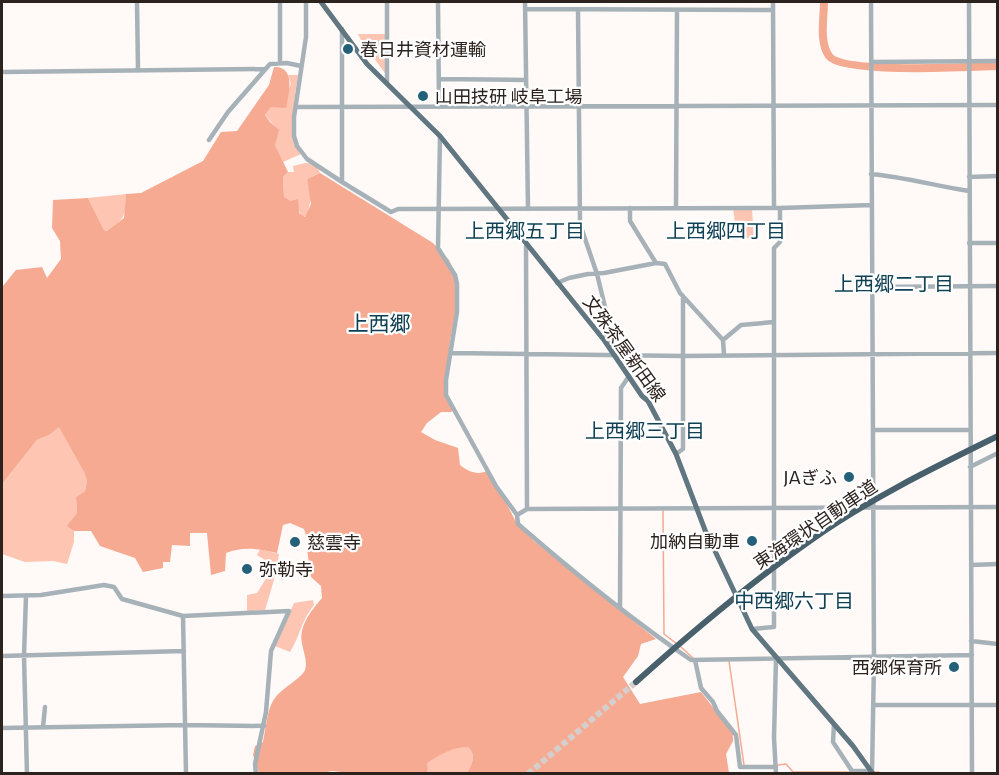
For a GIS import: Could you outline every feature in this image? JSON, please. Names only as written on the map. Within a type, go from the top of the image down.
[{"type":"highway","name":"東海環状自動車道","points":[[636,682],[744,590],[815,537],[901,486],[998,436]]},
{"type":"main road","name":"文殊茶屋新田線","points":[[321,2],[342,27],[367,64],[440,136],[614,354],[648,401],[676,454],[696,508],[752,629],[853,746],[872,773]]},
{"type":"street","points":[[137,2],[138,70]]},
{"type":"street","points":[[280,2],[280,63]]},
{"type":"street","points":[[306,2],[306,37],[294,136],[299,151],[342,182],[391,212],[398,208],[498,210],[872,206]]},
{"type":"street","points":[[387,2],[387,83]]},
{"type":"street","points":[[438,2],[439,107]]},
{"type":"street","points":[[525,2],[528,208]]},
{"type":"street","points":[[752,629],[774,627],[776,507],[774,248],[780,242],[773,106],[773,2]]},
{"type":"street","points":[[834,724],[833,742],[852,771],[872,773],[871,2]]},
{"type":"street","points":[[969,2],[972,774]]},
{"type":"street","points":[[526,9],[773,10]]},
{"type":"street","points":[[578,10],[579,208],[582,232],[597,274],[605,307],[606,333],[614,354]]},
{"type":"street","points":[[676,207],[677,10]]},
{"type":"street","points":[[342,27],[342,182]]},
{"type":"street","points":[[871,65],[998,61]]},
{"type":"street","points":[[209,140],[228,112],[270,64],[301,66]]},
{"type":"street","points":[[2,72],[265,69]]},
{"type":"street","points":[[439,79],[526,80]]},
{"type":"street","points":[[296,107],[998,105]]},
{"type":"street","points":[[440,136],[438,248],[455,275],[457,284],[457,312],[446,380],[446,395],[496,486],[516,515],[518,524],[620,608],[691,660],[972,655]]},
{"type":"street","points":[[871,174],[969,191]]},
{"type":"street","points":[[969,177],[998,176]]},
{"type":"street","points":[[630,208],[630,221],[656,263]]},
{"type":"street","points":[[969,243],[998,243]]},
{"type":"street","points":[[526,246],[527,509]]},
{"type":"street","points":[[557,283],[569,278],[656,263],[665,264],[683,296],[723,340],[724,355]]},
{"type":"street","points":[[871,286],[998,286]]},
{"type":"street","points":[[676,454],[683,449],[683,296]]},
{"type":"street","points":[[723,340],[741,325],[774,321]]},
{"type":"street","points":[[451,353],[683,356],[998,353]]},
{"type":"street","points":[[620,608],[621,388],[629,376]]},
{"type":"street","points":[[873,430],[970,430]]},
{"type":"street","points":[[970,467],[998,453]]},
{"type":"street","points":[[516,515],[527,509],[998,507]]},
{"type":"street","points":[[971,565],[998,564]]},
{"type":"street","points":[[2,596],[41,595],[104,585],[114,587],[120,598],[183,616],[289,610],[271,651],[264,726],[255,764],[256,774]]},
{"type":"street","points":[[26,596],[24,656],[27,774]]},
{"type":"street","points":[[183,616],[186,774]]},
{"type":"street","points":[[971,640],[998,644]]},
{"type":"street","points":[[2,656],[184,651]]},
{"type":"street","points":[[695,660],[701,688],[736,735],[740,767],[776,770],[774,738],[776,658]]},
{"type":"street","points":[[873,705],[998,705]]},
{"type":"street","points":[[43,727],[45,707]]},
{"type":"street","points":[[2,728],[264,726]]},
{"type":"shaded area","points":[[358,34],[385,34],[385,73],[362,42]]},
{"type":"shaded area","points":[[274,67],[286,71],[289,82],[286,108],[271,107],[265,115],[279,130],[275,145],[288,172],[283,177],[284,197],[291,201],[298,199],[299,213],[305,217],[311,204],[307,179],[320,173],[433,243],[449,260],[457,279],[459,292],[450,341],[446,385],[454,409],[451,412],[441,412],[427,423],[421,432],[458,448],[460,465],[467,470],[477,473],[489,470],[515,520],[534,541],[656,639],[641,644],[638,656],[623,677],[640,704],[701,692],[733,733],[733,741],[726,754],[729,773],[467,773],[473,757],[468,747],[462,747],[442,754],[427,763],[426,773],[361,774],[332,771],[317,774],[259,773],[253,755],[255,746],[263,742],[272,702],[305,670],[302,630],[322,598],[321,586],[311,577],[307,549],[309,545],[304,529],[290,523],[283,525],[277,553],[245,549],[226,553],[225,571],[211,575],[207,533],[190,533],[190,546],[172,545],[170,562],[163,562],[163,568],[143,572],[135,558],[100,546],[91,531],[74,531],[67,526],[77,513],[76,497],[85,491],[87,481],[59,427],[49,435],[37,440],[2,484],[2,285],[16,270],[42,267],[47,278],[61,259],[60,241],[52,228],[53,200],[88,198],[104,230],[107,231],[124,218],[126,194],[141,193],[203,161],[221,132],[237,131],[269,85]]},
{"type":"shaded area","points":[[288,75],[298,75],[293,127],[294,138],[301,154],[283,162],[275,145],[277,129],[265,115],[271,107],[281,106],[291,84]]},
{"type":"shaded area","points":[[305,163],[314,165],[320,173],[307,179],[311,199],[307,215],[303,217],[291,201],[284,197],[283,177],[288,172],[294,172],[293,166]]},
{"type":"shaded area","points":[[126,194],[123,216],[113,227],[107,231],[104,230],[88,198]]},
{"type":"shaded area","points":[[733,208],[752,209],[754,238],[737,238]]},
{"type":"shaded area","points":[[59,426],[87,481],[85,491],[76,497],[77,513],[68,526],[74,531],[74,542],[67,564],[53,561],[25,562],[2,554],[2,484],[37,440],[49,435]]},
{"type":"shaded area","points":[[260,549],[279,554],[276,569],[265,610],[247,611],[247,595],[257,593],[267,577],[265,560],[257,555]]},
{"type":"shaded area","points":[[313,600],[314,605],[290,652],[275,646],[294,603]]},
{"type":"shaded area","points":[[458,747],[468,747],[471,750],[472,763],[467,773],[426,774],[428,770],[426,763]]},
{"type":"waterway","points":[[824,2],[824,44],[829,56],[839,62],[908,68],[998,66]]},
{"type":"waterway","points":[[663,511],[664,634],[677,644]]},
{"type":"waterway","points":[[681,647],[693,658]]},
{"type":"waterway","points":[[729,661],[744,765]]},
{"type":"waterway","points":[[778,765],[786,764],[793,772],[851,772]]},
{"type":"waterway","points":[[873,772],[880,774]]},
{"type":"tunnel","points":[[528,774],[636,682]]},
{"type":"place","name":"春日井資材運輸","points":[[348,49]]},
{"type":"place","name":"山田技研 岐阜工場","points":[[423,96]]},
{"type":"place","name":"JAぎふ","points":[[849,477]]},
{"type":"place","name":"加納自動車","points":[[752,541]]},
{"type":"place","name":"慈雲寺","points":[[295,542]]},
{"type":"place","name":"弥勒寺","points":[[247,569]]},
{"type":"place","name":"西郷保育所","points":[[954,667]]},
{"type":"district","name":"上西郷五丁目","points":[[525,230]]},
{"type":"district","name":"上西郷四丁目","points":[[726,230]]},
{"type":"district","name":"上西郷二丁目","points":[[894,283]]},
{"type":"district","name":"上西郷","points":[[379,322]]},
{"type":"district","name":"上西郷三丁目","points":[[645,430]]},
{"type":"district","name":"中西郷六丁目","points":[[794,600]]}]
